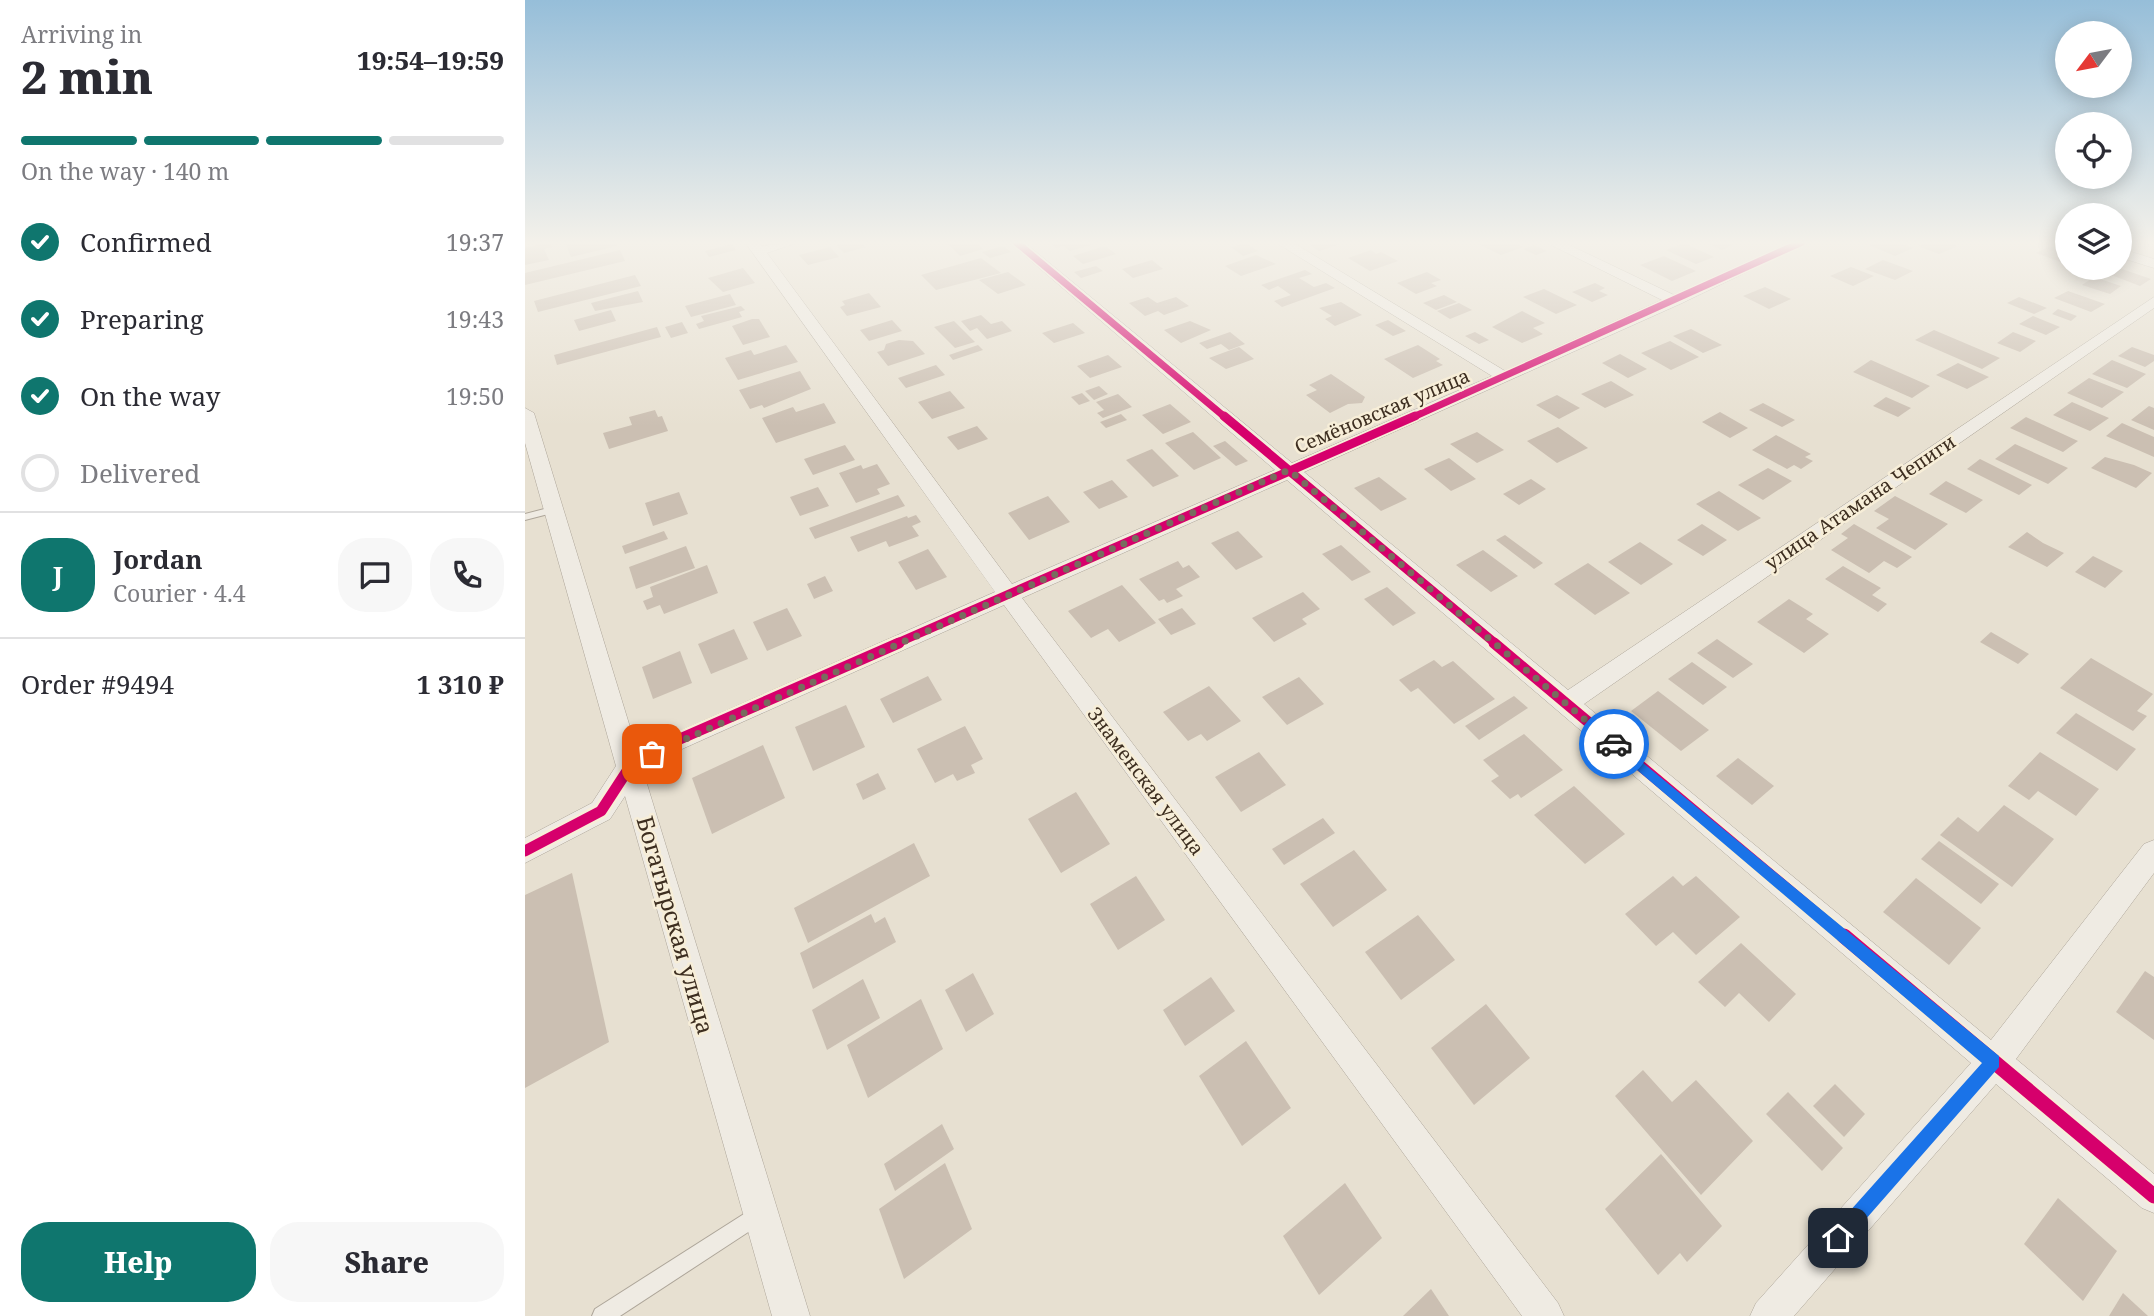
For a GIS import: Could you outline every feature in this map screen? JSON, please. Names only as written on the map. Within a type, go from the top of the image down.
[{"type":"street","name":"Знаменская улица","points":[[797,303],[1009,596],[1545,1316]]},
{"type":"street","points":[[1090,303],[2154,1196]]},
{"type":"street","points":[[1383,303],[1504,377]]},
{"type":"street","name":"Семёновская улица","points":[[631,765],[673,742],[1670,303]]},
{"type":"street","name":"улица Атамана Чепиги","points":[[1566,704],[2150,303]]},
{"type":"street","name":"Богатырская улица","points":[[525,413],[529,442],[631,765],[791,1316]]},
{"type":"street","points":[[525,851],[601,811],[631,765]]},
{"type":"street","points":[[1769,1316],[1994,1062],[2154,852]]},
{"type":"lane","points":[[525,517],[552,510]]},
{"type":"lane","points":[[602,1316],[761,1212]]},
{"type":"building","points":[[535,303],[572,303],[538,312]]},
{"type":"building","points":[[591,303],[635,303],[595,311]]},
{"type":"building","points":[[695,303],[736,305],[691,317],[685,306]]},
{"type":"building","points":[[878,303],[881,307],[847,316],[840,307]]},
{"type":"building","points":[[1130,303],[1185,303],[1189,306],[1164,315],[1158,311],[1145,316]]},
{"type":"building","points":[[1343,303],[1362,315],[1335,326],[1325,319],[1332,316],[1319,308]]},
{"type":"building","points":[[1424,303],[1453,303],[1436,310]]},
{"type":"building","points":[[1458,303],[1472,310],[1450,319],[1437,311]]},
{"type":"building","points":[[1535,303],[1577,305],[1556,314]]},
{"type":"building","points":[[1758,303],[1781,303],[1769,309]]},
{"type":"building","points":[[2008,303],[2035,303],[2047,308],[2034,314]]},
{"type":"building","points":[[2068,303],[2105,304],[2091,312]]},
{"type":"building","points":[[741,306],[745,310],[739,312],[742,317],[699,329],[696,324],[704,321],[701,316]]},
{"type":"building","points":[[2058,309],[2077,316],[2071,321],[2052,314]]},
{"type":"building","points":[[611,310],[616,321],[579,331],[574,320]]},
{"type":"building","points":[[1522,311],[1545,323],[1533,328],[1543,334],[1522,343],[1492,327]]},
{"type":"building","points":[[981,315],[991,324],[1002,321],[1012,331],[987,339],[977,328],[970,331],[961,321]]},
{"type":"building","points":[[2033,316],[2060,327],[2046,335],[2019,324]]},
{"type":"building","points":[[759,319],[770,337],[743,345],[732,326]]},
{"type":"building","points":[[892,320],[902,331],[869,341],[860,330]]},
{"type":"building","points":[[1388,320],[1406,331],[1393,336],[1375,325]]},
{"type":"building","points":[[954,321],[975,342],[955,348],[934,327]]},
{"type":"building","points":[[1190,321],[1211,330],[1181,343],[1164,330]]},
{"type":"building","points":[[682,322],[688,333],[671,338],[665,327]]},
{"type":"building","points":[[1073,323],[1085,333],[1054,343],[1042,333]]},
{"type":"building","points":[[657,327],[661,337],[557,365],[554,355]]},
{"type":"building","points":[[1691,329],[1722,345],[1703,353],[1673,336]]},
{"type":"building","points":[[1934,330],[2000,358],[1982,369],[1915,340]]},
{"type":"building","points":[[1230,332],[1245,344],[1229,350],[1221,344],[1207,349],[1199,343]]},
{"type":"building","points":[[1475,332],[1489,340],[1479,344],[1465,336]]},
{"type":"building","points":[[2013,332],[2036,341],[2020,352],[1997,343]]},
{"type":"building","points":[[899,340],[913,341],[925,354],[888,366],[877,352],[884,350],[886,344]]},
{"type":"building","points":[[1670,341],[1699,357],[1671,370],[1641,353]]},
{"type":"building","points":[[786,345],[798,362],[738,380],[725,358],[751,350],[754,355]]},
{"type":"building","points":[[978,345],[983,350],[953,360],[949,355]]},
{"type":"building","points":[[1418,345],[1440,359],[1436,361],[1443,365],[1413,378],[1384,359]]},
{"type":"building","points":[[1239,347],[1254,359],[1226,369],[1209,358]]},
{"type":"building","points":[[2132,347],[2154,355],[2154,361],[2145,367],[2118,356]]},
{"type":"building","points":[[1620,354],[1647,369],[1628,378],[1602,363]]},
{"type":"building","points":[[1108,355],[1122,367],[1090,378],[1077,366]]},
{"type":"building","points":[[1871,360],[1930,386],[1912,398],[1853,372]]},
{"type":"building","points":[[2112,360],[2146,374],[2127,388],[2092,374]]},
{"type":"building","points":[[1958,363],[1989,377],[1967,389],[1936,375]]},
{"type":"building","points":[[936,365],[945,375],[906,388],[898,378]]},
{"type":"building","points":[[800,371],[811,389],[764,408],[762,405],[750,409],[739,390]]},
{"type":"building","points":[[1331,374],[1365,397],[1362,403],[1348,404],[1330,413],[1306,395],[1317,390],[1309,385]]},
{"type":"building","points":[[2089,378],[2124,392],[2102,408],[2067,393]]},
{"type":"building","points":[[1611,381],[1634,395],[1605,408],[1581,394]]},
{"type":"building","points":[[1099,386],[1108,394],[1094,400],[1085,391]]},
{"type":"building","points":[[950,391],[965,408],[932,419],[918,402]]},
{"type":"building","points":[[1082,393],[1090,401],[1079,405],[1071,397]]},
{"type":"building","points":[[1118,394],[1132,407],[1103,418],[1097,413],[1104,410],[1096,402]]},
{"type":"building","points":[[1557,395],[1580,408],[1559,419],[1536,405]]},
{"type":"building","points":[[1886,397],[1911,408],[1898,417],[1873,406]]},
{"type":"building","points":[[2072,402],[2109,418],[2090,431],[2053,415]]},
{"type":"building","points":[[824,403],[836,423],[776,443],[762,418],[793,407],[796,412]]},
{"type":"building","points":[[1763,403],[1795,420],[1782,427],[1749,410]]},
{"type":"building","points":[[1170,404],[1191,422],[1163,434],[1142,415]]},
{"type":"building","points":[[2149,406],[2154,408],[2154,430],[2131,420]]},
{"type":"building","points":[[655,410],[658,417],[662,416],[668,431],[609,449],[603,433],[632,425],[629,417]]},
{"type":"building","points":[[1720,412],[1748,428],[1730,438],[1702,422]]},
{"type":"building","points":[[1121,414],[1127,420],[1106,428],[1100,422]]},
{"type":"building","points":[[2026,417],[2078,441],[2063,452],[2010,428]]},
{"type":"building","points":[[2122,423],[2154,437],[2154,457],[2106,436]]},
{"type":"building","points":[[977,426],[988,439],[958,450],[947,437]]},
{"type":"building","points":[[1558,427],[1588,448],[1557,463],[1527,441]]},
{"type":"building","points":[[1193,432],[1221,458],[1194,470],[1165,443]]},
{"type":"building","points":[[1477,432],[1504,450],[1477,463],[1450,444]]},
{"type":"building","points":[[1776,435],[1811,454],[1805,457],[1813,461],[1801,469],[1794,465],[1787,469],[1752,450]]},
{"type":"building","points":[[1225,441],[1248,461],[1236,466],[1213,446]]},
{"type":"building","points":[[2015,444],[2068,468],[2048,484],[1995,459]]},
{"type":"building","points":[[845,445],[855,460],[813,475],[804,459]]},
{"type":"building","points":[[1152,449],[1179,476],[1153,487],[1126,460]]},
{"type":"building","points":[[2105,457],[2152,473],[2136,488],[2091,468]]},
{"type":"building","points":[[1449,458],[1476,479],[1451,491],[1424,469]]},
{"type":"building","points":[[1980,459],[2032,485],[2019,495],[1967,469]]},
{"type":"building","points":[[877,464],[890,484],[877,489],[880,494],[856,503],[839,473],[861,465],[863,469]]},
{"type":"building","points":[[1768,468],[1792,481],[1763,500],[1738,485]]},
{"type":"building","points":[[1379,477],[1407,499],[1381,511],[1354,488]]},
{"type":"building","points":[[1531,479],[1546,489],[1519,505],[1503,494]]},
{"type":"building","points":[[1112,480],[1128,497],[1099,509],[1083,492]]},
{"type":"building","points":[[1946,481],[1983,500],[1966,513],[1929,494]]},
{"type":"building","points":[[818,487],[829,506],[800,516],[790,497]]},
{"type":"building","points":[[1719,491],[1761,518],[1738,531],[1696,504]]},
{"type":"building","points":[[679,492],[688,514],[653,526],[645,503]]},
{"type":"building","points":[[898,495],[905,506],[815,539],[809,528]]},
{"type":"building","points":[[1048,496],[1070,522],[1029,540],[1008,513]]},
{"type":"building","points":[[1895,496],[1948,524],[1915,550],[1876,528],[1889,519],[1874,511]]},
{"type":"building","points":[[916,515],[921,522],[912,526],[919,536],[889,547],[886,541],[858,552],[850,537],[907,516]]},
{"type":"building","points":[[1702,524],[1727,540],[1703,556],[1677,540]]},
{"type":"building","points":[[1854,524],[1912,557],[1897,568],[1884,561],[1869,573],[1831,550],[1848,538],[1841,534]]},
{"type":"building","points":[[664,531],[668,539],[625,554],[622,546]]},
{"type":"building","points":[[1238,531],[1263,557],[1236,570],[1211,543]]},
{"type":"building","points":[[2027,532],[2064,553],[2047,567],[2008,547]]},
{"type":"building","points":[[1505,535],[1543,563],[1534,569],[1496,540]]},
{"type":"building","points":[[1640,542],[1673,564],[1641,585],[1608,562]]},
{"type":"building","points":[[1341,545],[1371,572],[1352,581],[1322,554]]},
{"type":"building","points":[[686,546],[695,568],[636,589],[629,567]]},
{"type":"building","points":[[928,549],[947,577],[916,590],[898,562]]},
{"type":"building","points":[[1483,550],[1518,576],[1491,592],[1456,565]]},
{"type":"building","points":[[2093,556],[2123,571],[2105,588],[2075,572]]},
{"type":"building","points":[[1178,561],[1183,568],[1189,565],[1200,577],[1176,589],[1183,596],[1167,603],[1164,599],[1159,601],[1139,579]]},
{"type":"building","points":[[1588,563],[1630,593],[1595,615],[1554,584]]},
{"type":"building","points":[[707,565],[718,593],[664,614],[660,605],[647,610],[643,601],[653,597],[650,587]]},
{"type":"building","points":[[1843,566],[1881,588],[1872,595],[1887,604],[1878,612],[1825,579]]},
{"type":"building","points":[[825,576],[833,591],[814,599],[807,584]]},
{"type":"building","points":[[1122,585],[1156,623],[1119,642],[1108,629],[1091,638],[1068,611]]},
{"type":"building","points":[[1387,587],[1416,613],[1393,626],[1364,599]]},
{"type":"building","points":[[1303,592],[1320,609],[1302,619],[1307,624],[1274,642],[1252,618]]},
{"type":"building","points":[[1789,599],[1813,614],[1806,619],[1829,634],[1804,653],[1757,622]]},
{"type":"building","points":[[787,608],[802,636],[767,651],[753,622]]},
{"type":"building","points":[[1182,608],[1196,624],[1171,635],[1158,619]]},
{"type":"building","points":[[734,629],[748,659],[711,674],[698,644]]},
{"type":"building","points":[[1991,632],[2029,654],[2018,664],[1980,642]]},
{"type":"building","points":[[1717,639],[1753,664],[1733,678],[1697,653]]},
{"type":"building","points":[[680,651],[692,683],[653,699],[642,667]]},
{"type":"building","points":[[2091,658],[2153,694],[2137,711],[2147,716],[2133,731],[2060,688]]},
{"type":"building","points":[[1434,660],[1442,667],[1453,661],[1495,699],[1454,724],[1418,688],[1411,692],[1399,680]]},
{"type":"building","points":[[1692,662],[1727,687],[1703,705],[1668,679]]},
{"type":"building","points":[[928,676],[942,700],[893,723],[880,699]]},
{"type":"building","points":[[1299,677],[1324,704],[1287,725],[1262,697]]},
{"type":"building","points":[[1209,686],[1241,721],[1207,741],[1201,734],[1188,741],[1163,712]]},
{"type":"building","points":[[1658,691],[1709,730],[1681,751],[1631,711]]},
{"type":"building","points":[[1514,696],[1528,708],[1479,740],[1465,726]]},
{"type":"building","points":[[846,705],[865,747],[813,771],[795,727]]},
{"type":"building","points":[[2076,713],[2136,749],[2117,771],[2056,733]]},
{"type":"building","points":[[965,726],[983,759],[971,765],[975,773],[957,781],[953,774],[935,783],[917,749]]},
{"type":"building","points":[[1524,734],[1563,770],[1521,798],[1518,794],[1510,799],[1491,781],[1499,776],[1483,760]]},
{"type":"building","points":[[763,745],[785,798],[712,834],[692,778]]},
{"type":"building","points":[[1259,752],[1286,785],[1241,812],[1215,777]]},
{"type":"building","points":[[2040,752],[2099,789],[2076,816],[2038,791],[2029,800],[2008,786]]},
{"type":"building","points":[[1738,758],[1774,786],[1752,805],[1716,776]]},
{"type":"building","points":[[878,773],[886,789],[863,800],[856,784]]},
{"type":"building","points":[[1574,786],[1625,834],[1585,864],[1534,815]]},
{"type":"building","points":[[1076,792],[1110,844],[1061,873],[1028,819]]},
{"type":"building","points":[[2004,805],[2054,839],[2012,887],[1940,835],[1958,817],[1978,832]]},
{"type":"building","points":[[1323,818],[1335,833],[1284,865],[1272,849]]},
{"type":"building","points":[[1939,841],[1999,884],[1981,904],[1921,859]]},
{"type":"building","points":[[914,843],[930,876],[808,943],[794,908]]},
{"type":"building","points":[[1354,850],[1387,890],[1333,927],[1300,884]]},
{"type":"building","points":[[572,873],[609,1042],[525,1088],[525,895]]},
{"type":"building","points":[[1136,876],[1165,920],[1118,950],[1090,904]]},
{"type":"building","points":[[1673,876],[1683,886],[1696,876],[1740,917],[1696,955],[1673,932],[1656,946],[1625,914]]},
{"type":"building","points":[[1916,878],[1981,928],[1949,965],[1883,912]]},
{"type":"building","points":[[871,914],[875,923],[885,917],[896,942],[813,989],[800,953]]},
{"type":"building","points":[[1418,915],[1455,960],[1401,1000],[1365,952]]},
{"type":"building","points":[[1741,943],[1796,994],[1769,1022],[1739,993],[1725,1007],[1698,982]]},
{"type":"building","points":[[2145,971],[2154,977],[2154,1040],[2116,1012]]},
{"type":"building","points":[[973,973],[994,1014],[966,1032],[945,990]]},
{"type":"building","points":[[1211,977],[1235,1011],[1185,1046],[1163,1010]]},
{"type":"building","points":[[863,979],[880,1018],[827,1050],[812,1010]]},
{"type":"building","points":[[921,999],[943,1049],[868,1098],[847,1045]]},
{"type":"building","points":[[1486,1004],[1530,1058],[1474,1105],[1431,1048]]},
{"type":"building","points":[[1246,1041],[1291,1108],[1242,1146],[1199,1076]]},
{"type":"building","points":[[1643,1070],[1672,1102],[1696,1080],[1753,1141],[1701,1195],[1615,1096]]},
{"type":"building","points":[[1835,1084],[1865,1114],[1844,1137],[1813,1106]]},
{"type":"building","points":[[1788,1092],[1843,1148],[1822,1171],[1766,1114]]},
{"type":"building","points":[[942,1124],[954,1149],[895,1191],[884,1164]]},
{"type":"building","points":[[1661,1154],[1722,1226],[1687,1262],[1680,1253],[1658,1275],[1605,1209]]},
{"type":"building","points":[[945,1163],[972,1229],[904,1279],[879,1209]]},
{"type":"building","points":[[1345,1183],[1382,1238],[1319,1295],[1283,1236]]},
{"type":"building","points":[[2058,1198],[2117,1251],[2083,1301],[2024,1244]]},
{"type":"building","points":[[1431,1289],[1449,1316],[1403,1316]]},
{"type":"building","points":[[2123,1293],[2148,1316],[2109,1316]]},
{"type":"cycle path","points":[[1089,303],[2154,1196]]},
{"type":"cycle path","points":[[525,851],[601,811],[631,765],[673,742],[1666,303]]},
{"type":"way so far","points":[[652,754],[673,742],[1009,596],[1289,470],[1614,744]]},
{"type":"route","points":[[1614,744],[1994,1062],[1838,1238]]}]
